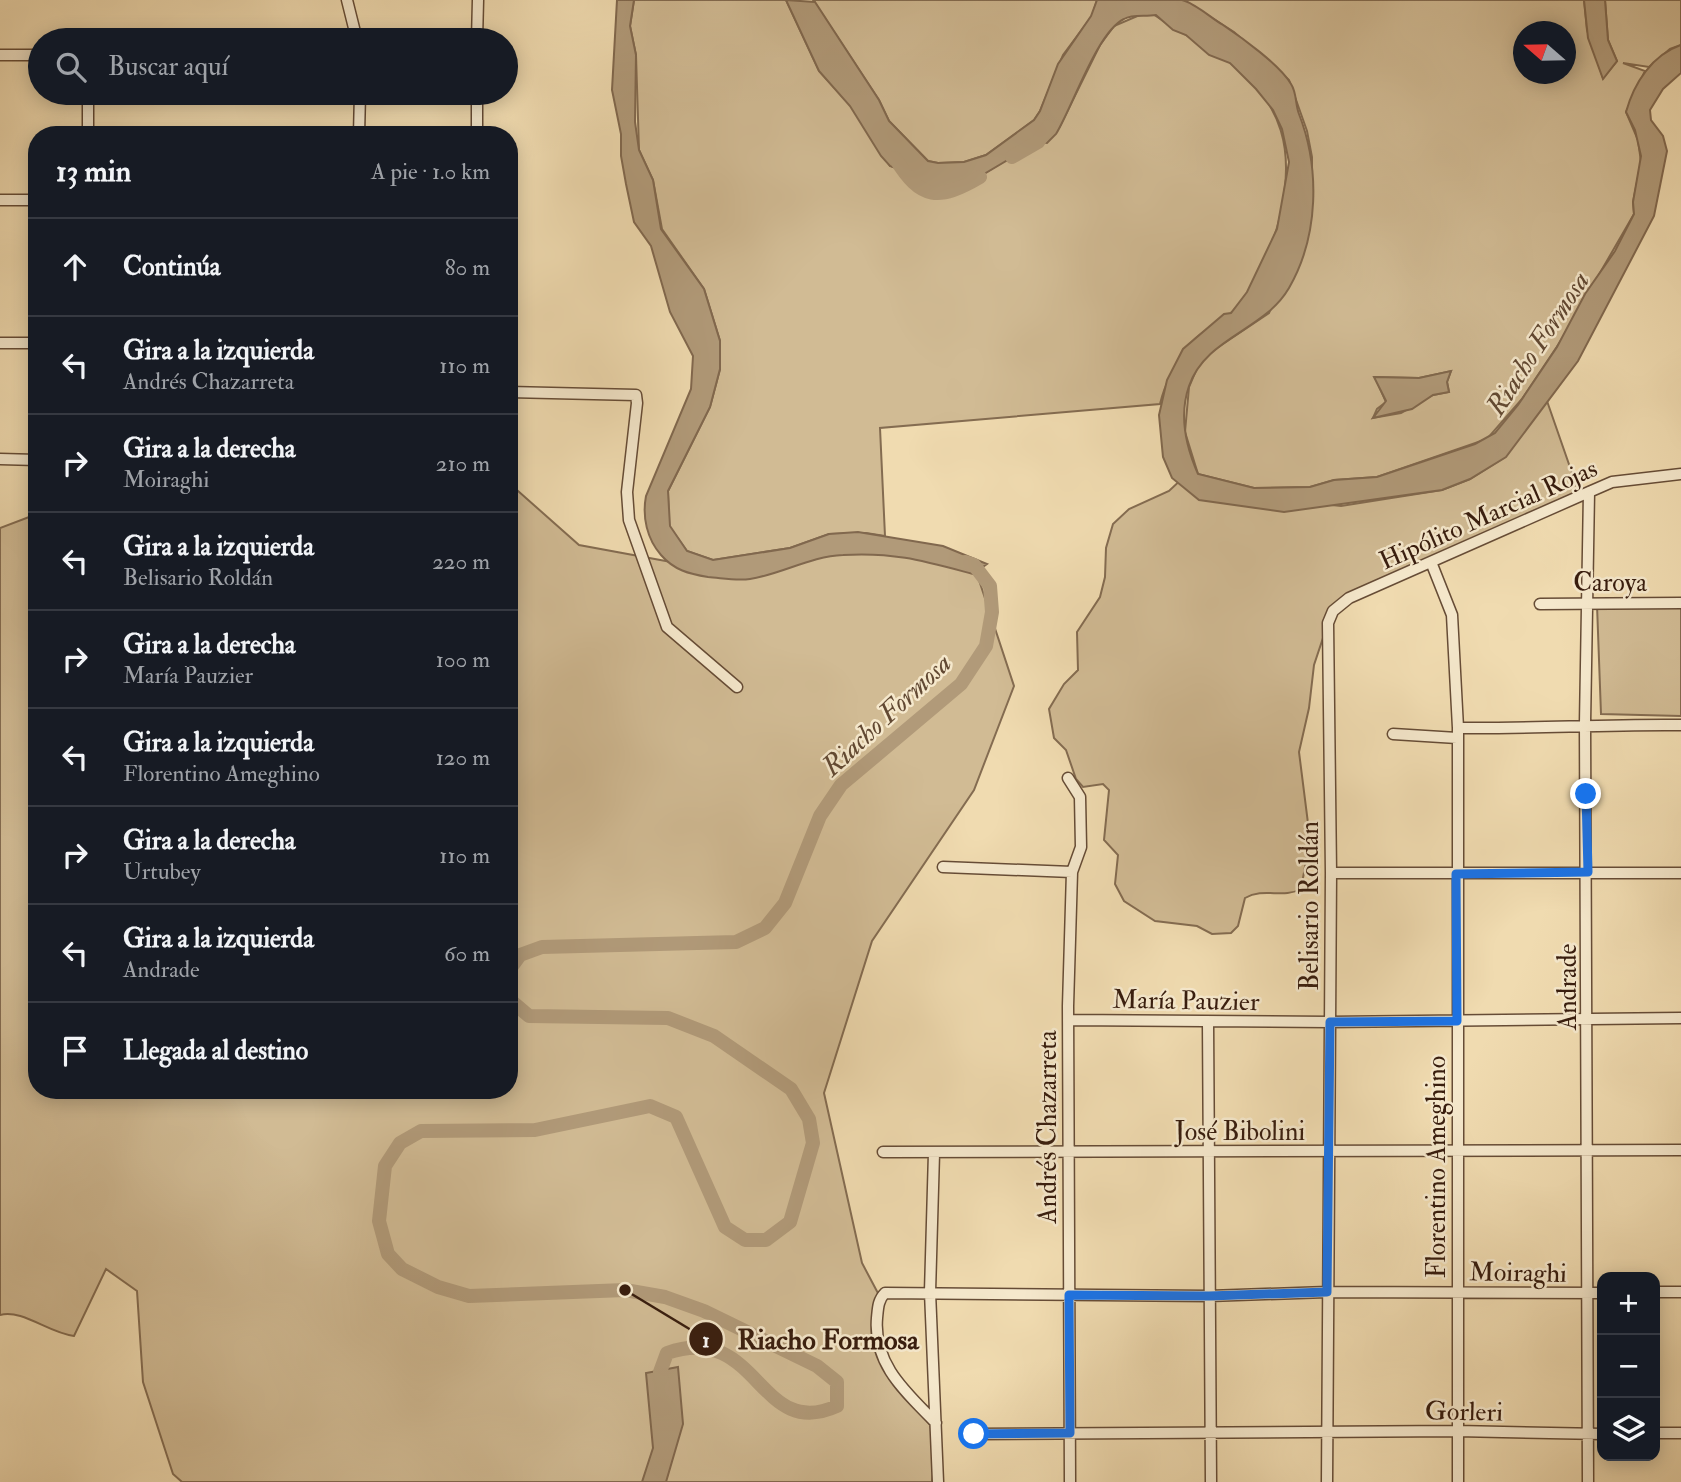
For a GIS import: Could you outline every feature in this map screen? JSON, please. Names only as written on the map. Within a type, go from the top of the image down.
[{"type":"street","points":[[347,0],[354,28]]},
{"type":"street","points":[[477,28],[478,0]]},
{"type":"street","points":[[0,55],[28,55]]},
{"type":"street","points":[[88,105],[88,126]]},
{"type":"street","points":[[359,126],[360,105]]},
{"type":"street","points":[[477,105],[477,126]]},
{"type":"street","points":[[0,200],[28,200]]},
{"type":"street","points":[[0,343],[28,343]]},
{"type":"street","points":[[518,392],[636,395],[638,403],[627,492],[629,520],[667,627],[737,687]]},
{"type":"street","points":[[0,458],[28,460]]},
{"type":"street","name":"Hipólito Marcial Rojas","points":[[1328,624],[1334,611],[1349,598],[1612,482],[1681,474]]},
{"type":"street","name":"Andrade","points":[[1588,1482],[1589,1020],[1585,724],[1589,492]]},
{"type":"street","name":"Florentino Ameghino","points":[[1431,562],[1452,615],[1458,733],[1458,1482]]},
{"type":"street","name":"Caroya","points":[[1540,604],[1681,603]]},
{"type":"street","name":"Belisario Roldán","points":[[1327,1482],[1325,1432],[1331,873],[1328,624]]},
{"type":"street","points":[[1393,734],[1537,729],[1585,724],[1681,725]]},
{"type":"street","name":"Andrés Chazarreta","points":[[1068,778],[1080,797],[1081,846],[1072,872],[1068,1020],[1070,1482]]},
{"type":"street","points":[[943,867],[1072,872]]},
{"type":"street","points":[[1331,873],[1681,873]]},
{"type":"street","name":"María Pauzier","points":[[1068,1020],[1330,1022],[1681,1018]]},
{"type":"street","points":[[1208,1022],[1206,1152],[1211,1482]]},
{"type":"street","name":"José Bibolini","points":[[883,1152],[1069,1149],[1458,1153],[1681,1150]]},
{"type":"street","points":[[934,1153],[930,1292],[938,1482]]},
{"type":"street","name":"Moiraghi","points":[[936,1423],[889,1371],[876,1327],[880,1297],[885,1293],[1209,1296],[1327,1292],[1597,1293]]},
{"type":"street","points":[[1660,1292],[1681,1292]]},
{"type":"street","name":"Gorleri","points":[[974,1434],[1457,1431],[1597,1434]]},
{"type":"street","points":[[1660,1433],[1681,1433]]},
{"type":"shaded area","points":[[617,0],[634,0],[630,26],[636,55],[635,122],[639,150],[653,180],[661,229],[704,289],[720,341],[720,369],[710,407],[668,491],[670,526],[687,551],[713,560],[790,548],[829,534],[858,532],[943,546],[987,564],[973,574],[909,558],[862,554],[831,556],[762,577],[729,579],[682,571],[656,549],[647,527],[646,496],[691,389],[693,356],[670,312],[651,246],[634,222],[612,90]]},
{"type":"shaded area","points":[[634,0],[786,0],[819,71],[850,105],[890,166],[902,170],[928,194],[952,193],[1059,128],[1100,45],[1114,26],[1149,11],[1229,62],[1248,78],[1273,112],[1281,130],[1286,171],[1280,216],[1273,240],[1262,266],[1241,302],[1228,315],[1195,338],[1181,356],[1168,380],[1160,404],[880,428],[885,536],[866,533],[829,534],[790,548],[713,560],[687,551],[669,526],[668,491],[710,407],[720,369],[720,341],[704,289],[662,229],[653,180],[639,150],[636,55],[630,26]]},
{"type":"shaded area","points":[[786,0],[815,2],[879,100],[889,121],[928,161],[938,163],[964,162],[986,155],[1034,120],[1058,64],[1091,16],[1097,0],[1182,0],[1198,7],[1278,68],[1293,87],[1311,157],[1313,202],[1306,246],[1299,268],[1278,303],[1208,356],[1197,369],[1189,386],[1184,408],[1187,442],[1198,474],[1254,488],[1310,487],[1334,480],[1377,477],[1475,444],[1495,433],[1518,405],[1557,347],[1585,294],[1615,251],[1634,214],[1633,202],[1641,156],[1635,130],[1626,112],[1639,81],[1661,56],[1681,45],[1681,73],[1663,89],[1650,110],[1651,120],[1663,136],[1667,151],[1654,216],[1578,361],[1506,457],[1470,479],[1442,490],[1284,512],[1199,500],[1172,478],[1163,457],[1159,415],[1167,380],[1183,349],[1224,314],[1231,313],[1247,292],[1277,229],[1289,162],[1282,129],[1273,110],[1256,89],[1230,63],[1209,55],[1186,35],[1173,30],[1156,15],[1128,17],[1104,39],[1063,122],[1047,143],[1038,142],[952,193],[916,185],[902,170],[890,166],[881,156],[850,106],[819,71]]},
{"type":"shaded area","points":[[813,0],[1097,0],[1092,16],[1063,55],[1034,120],[986,155],[964,162],[938,163],[928,161],[889,121],[879,100]]},
{"type":"shaded area","points":[[1184,0],[1584,0],[1587,30],[1603,78],[1617,61],[1608,40],[1605,0],[1681,0],[1681,45],[1670,49],[1649,67],[1623,63],[1645,71],[1626,112],[1638,140],[1641,162],[1633,202],[1634,214],[1560,342],[1522,399],[1487,439],[1377,477],[1334,480],[1310,487],[1254,488],[1198,474],[1185,432],[1189,387],[1197,368],[1211,352],[1269,313],[1312,210],[1312,157],[1307,131],[1289,80],[1234,32]],"holes":[[[1451,371],[1447,382],[1449,392],[1433,395],[1401,413],[1373,418],[1377,409],[1386,402],[1375,377],[1419,378]]]},
{"type":"shaded area","points":[[1584,0],[1605,0],[1608,40],[1617,61],[1603,79],[1588,38]]},
{"type":"shaded area","points":[[1451,371],[1447,382],[1449,392],[1433,395],[1412,409],[1373,418],[1386,401],[1374,377],[1419,378]]},
{"type":"shaded area","points":[[1547,401],[1580,496],[1349,598],[1328,623],[1314,665],[1309,708],[1299,752],[1310,839],[1301,889],[1287,893],[1259,893],[1245,898],[1238,926],[1231,933],[1212,934],[1197,926],[1155,921],[1124,901],[1115,884],[1118,855],[1104,840],[1109,790],[1103,784],[1083,787],[1076,779],[1066,750],[1054,738],[1049,709],[1064,684],[1078,670],[1077,632],[1100,597],[1105,577],[1106,548],[1113,524],[1129,509],[1169,491],[1186,475],[1210,492],[1341,506],[1442,490],[1470,479],[1505,457]]},
{"type":"shaded area","points":[[518,491],[579,545],[709,569],[848,545],[974,565],[1014,686],[974,790],[872,941],[824,1093],[862,1263],[880,1297],[876,1327],[889,1372],[937,1434],[932,1482],[182,1482],[173,1474],[143,1382],[137,1291],[106,1269],[74,1336],[18,1315],[0,1315],[0,528],[28,517],[28,1099],[518,1099]]},
{"type":"shaded area","points":[[1597,605],[1681,607],[1681,716],[1601,714]]},
{"type":"shaded area","points":[[678,1367],[683,1424],[666,1482],[642,1482],[653,1448],[646,1373]]},
{"type":"waterway","name":"Riacho Formosa","points":[[1012,157],[1038,142],[1049,126]]},
{"type":"waterway","name":"Riacho Formosa","points":[[895,158],[913,182],[932,193],[953,190],[980,177]]},
{"type":"waterway","name":"Riacho Formosa","points":[[518,958],[542,947],[736,942],[765,928],[785,903],[820,816],[841,785],[961,684],[986,646],[992,612],[990,586],[974,565],[965,562]]},
{"type":"waterway","name":"Riacho Formosa","points":[[518,1007],[529,1016],[668,1018],[714,1036],[791,1089],[809,1119],[813,1143],[790,1222],[766,1240],[745,1240],[725,1227],[676,1117],[650,1106],[535,1130],[421,1131],[400,1143],[385,1166],[379,1221],[388,1254],[402,1269],[438,1287],[469,1296],[625,1290],[665,1297],[704,1311],[817,1366],[837,1382],[837,1406],[811,1413],[790,1408],[773,1397],[740,1365],[721,1353],[697,1348],[667,1353],[660,1372],[663,1386]]},
{"type":"place","name":"Riacho Formosa","points":[[625,1290]]},
{"type":"route","points":[[974,1434],[1070,1433],[1069,1295],[1209,1296],[1327,1292],[1330,1022],[1457,1021],[1456,874],[1588,872],[1586,794]]}]
